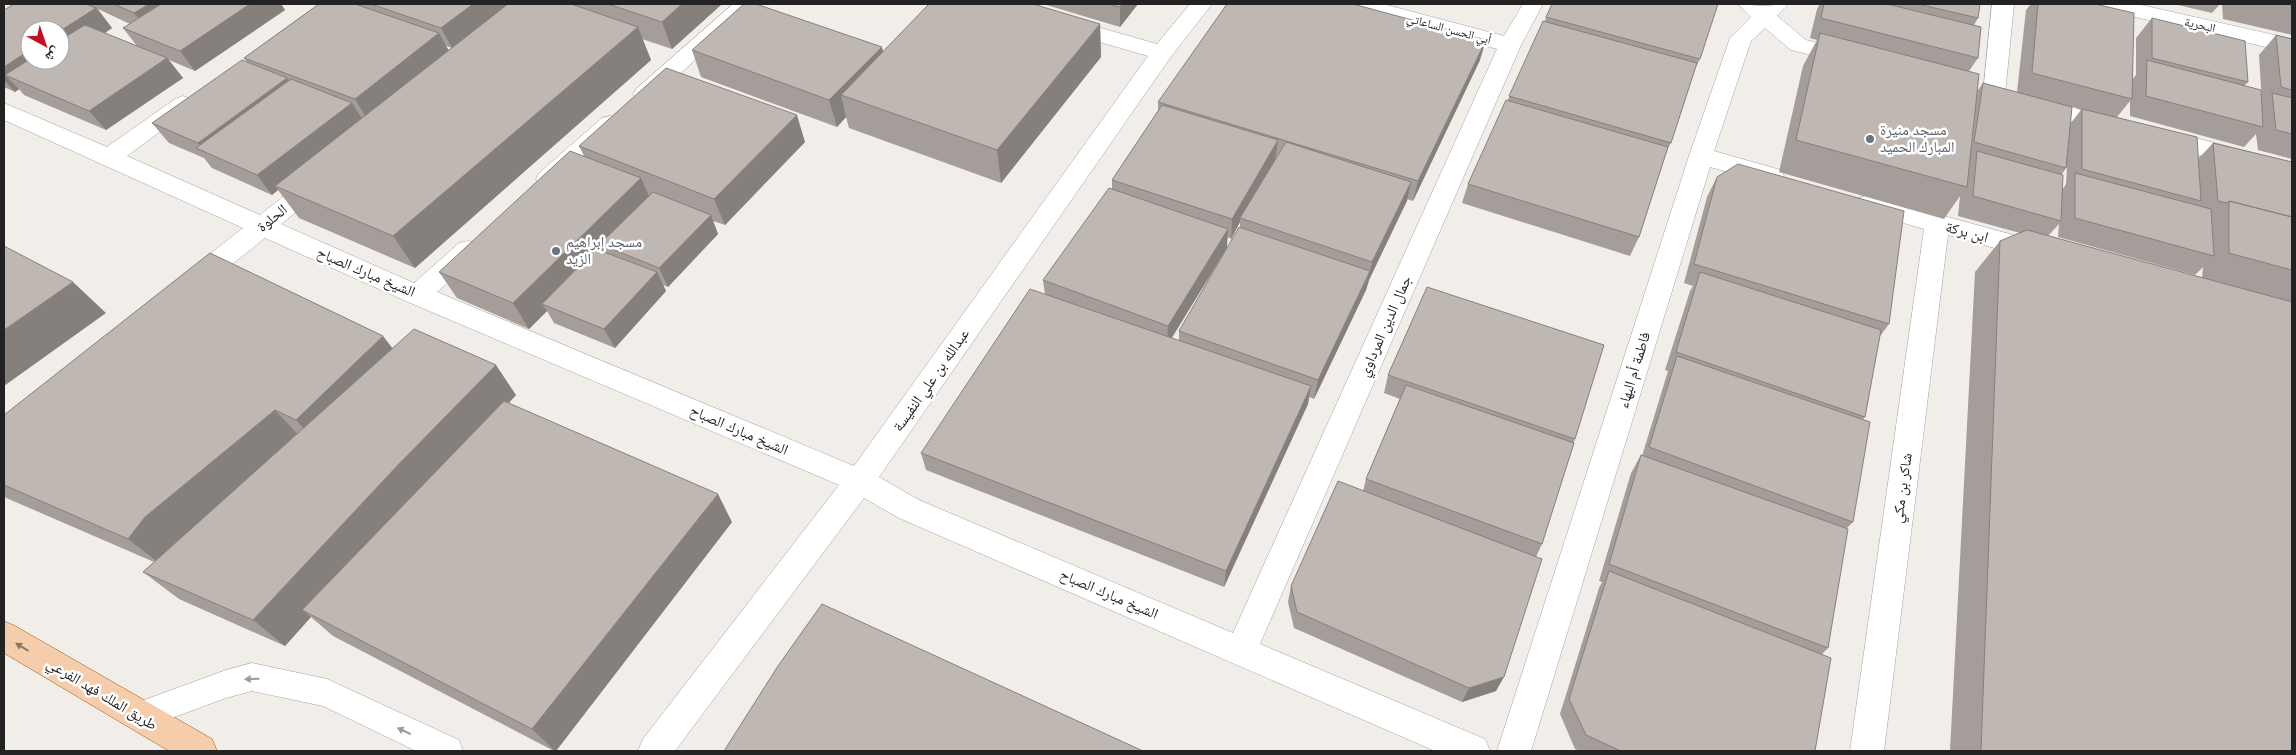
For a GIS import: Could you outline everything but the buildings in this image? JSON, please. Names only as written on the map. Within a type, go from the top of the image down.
[{"type":"main road","name":"طريق الملك فهد الفرعي","points":[[4,636],[200,751]]},
{"type":"street","points":[[529,196],[746,4]]},
{"type":"street","points":[[994,4],[1162,53]]},
{"type":"street","name":"عبدالله بن علي النفيسة","points":[[655,751],[860,480],[1162,53],[1201,4]]},
{"type":"street","name":"أبي الحسن الساعاتي","points":[[1359,4],[1510,46]]},
{"type":"street","name":"جمال الدين المرداوي","points":[[1241,650],[1510,46],[1533,4]]},
{"type":"street","points":[[2003,4],[1985,91],[2292,171]]},
{"type":"street","name":"البحرية","points":[[2108,4],[2292,46]]},
{"type":"street","points":[[1763,8],[1799,45],[1864,61]]},
{"type":"street","name":"فاطمة أم البهاء","points":[[1514,751],[1701,156],[1741,38],[1763,8]]},
{"type":"street","points":[[110,157],[198,94]]},
{"type":"street","name":"الشيخ مبارك الصباح","points":[[4,111],[417,295],[860,480],[909,509],[1473,751]]},
{"type":"street","points":[[1701,156],[1796,183]]},
{"type":"street","name":"الحلوة","points":[[176,295],[339,165]]},
{"type":"street","name":"ابن بركة","points":[[1843,197],[2062,257]]},
{"type":"street","name":"شاكر بن مكي","points":[[1867,751],[1937,224]]},
{"type":"street","points":[[417,295],[485,235]]},
{"type":"lane","points":[[139,716],[226,684],[252,677],[327,693],[448,751]]},
{"type":"place","name":"مسجد منيرة المبارك الحميد","points":[[1870,139]]},
{"type":"place","name":"مسجد إبراهيم الزيد","points":[[556,251]]}]
